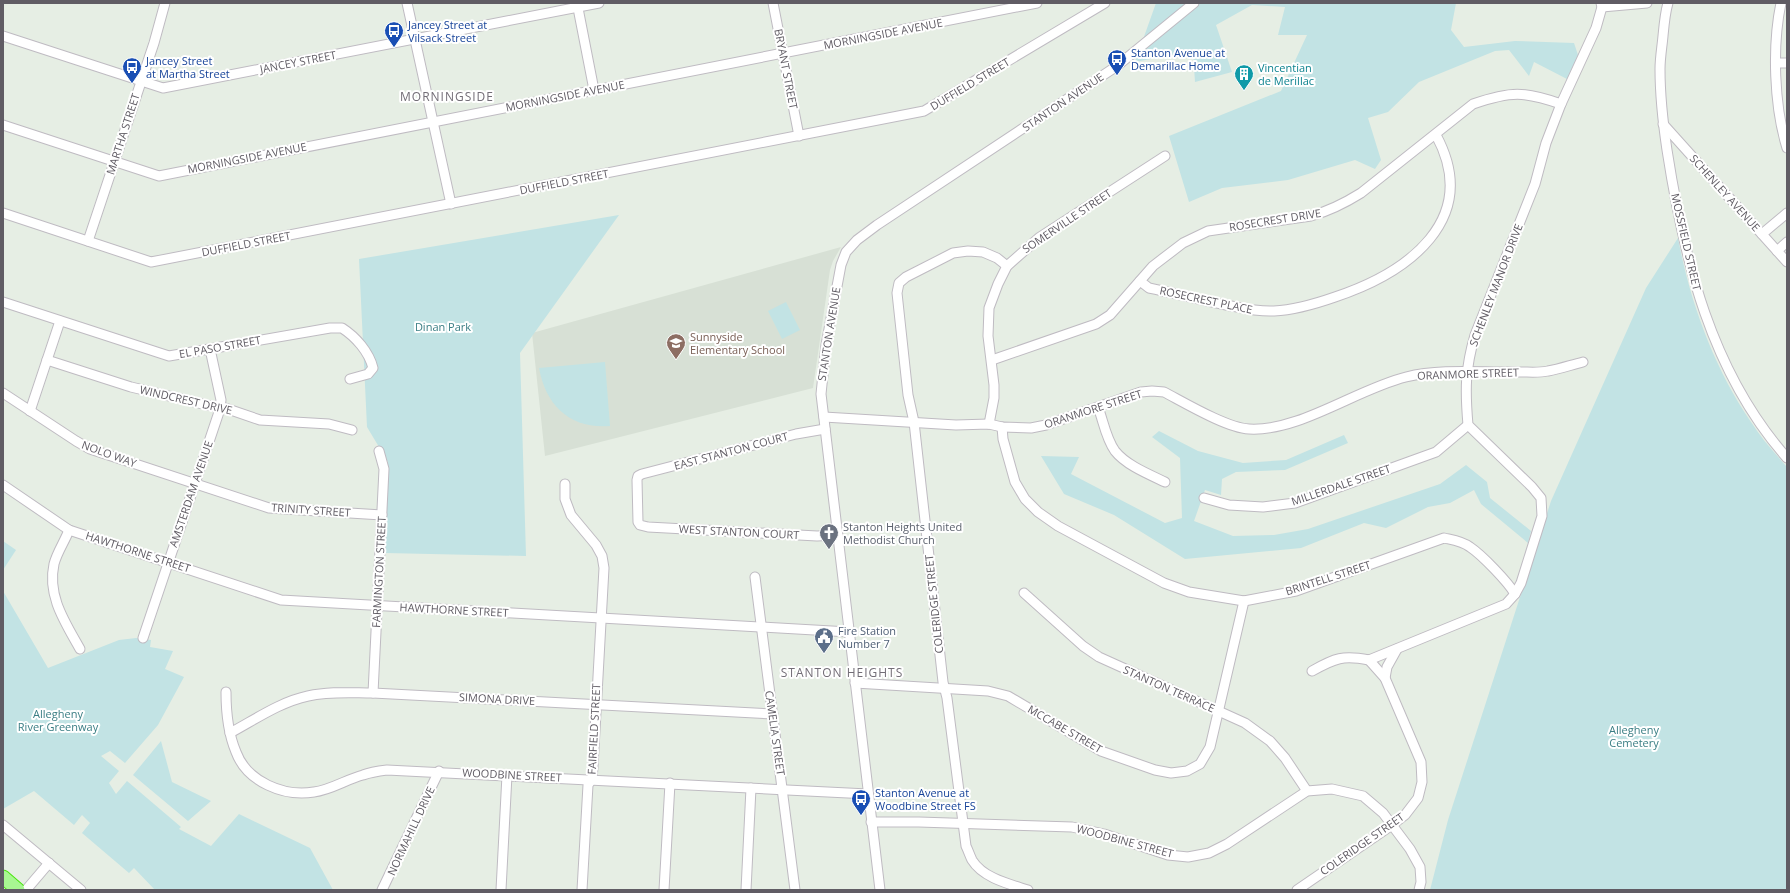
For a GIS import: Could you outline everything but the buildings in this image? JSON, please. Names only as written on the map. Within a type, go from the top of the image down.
[{"type":"highway","points":[[3,878],[18,890]]},
{"type":"street","name":"MARTHA STREET","points":[[88,241],[166,3]]},
{"type":"street","points":[[408,3],[451,204]]},
{"type":"street","name":"JANCEY STREET","points":[[3,36],[163,88],[415,39],[577,5],[599,3]]},
{"type":"street","name":"BRYANT STREET","points":[[773,3],[800,136]]},
{"type":"street","name":"MORNINGSIDE AVENUE","points":[[3,125],[159,176],[1024,4],[1037,3]]},
{"type":"street","name":"DUFFIELD STREET","points":[[3,212],[151,262],[924,111],[1105,3]]},
{"type":"street","name":"STANTON AVENUE","points":[[880,890],[821,394],[826,344],[841,265],[846,252],[877,225],[1126,60],[1194,3]]},
{"type":"street","points":[[1601,5],[1647,3]]},
{"type":"street","points":[[1661,3],[1668,3]]},
{"type":"street","name":"MOSSFIELD STREET","points":[[1668,3],[1660,68],[1663,124],[1675,201],[1688,259],[1707,320],[1738,389],[1760,424],[1787,458]]},
{"type":"street","points":[[1781,3],[1777,23],[1776,63],[1778,106],[1787,148]]},
{"type":"street","points":[[577,5],[594,90]]},
{"type":"street","name":"SCHENLEY MANOR DRIVE","points":[[1468,424],[1465,386],[1468,357],[1475,335],[1535,184],[1546,143],[1561,104],[1596,28],[1601,5]]},
{"type":"street","points":[[1776,63],[1787,63]]},
{"type":"street","name":"ROSECREST DRIVE","points":[[992,360],[1096,324],[1110,315],[1152,266],[1165,255],[1183,243],[1208,231],[1311,216],[1327,212],[1361,193],[1436,135],[1473,104],[1494,97],[1522,94],[1537,96],[1561,104]]},
{"type":"street","name":"SCHENLEY AVENUE","points":[[1663,124],[1787,262]]},
{"type":"street","name":"ROSECREST PLACE","points":[[1140,281],[1149,288],[1254,311],[1272,311],[1306,306],[1368,285],[1387,275],[1410,259],[1433,237],[1442,219],[1448,201],[1449,180],[1445,156],[1436,135]]},
{"type":"street","name":"SOMERVILLE STREET","points":[[989,424],[994,398],[992,360],[988,336],[989,308],[1007,266],[1040,237],[1165,156]]},
{"type":"street","points":[[1762,234],[1787,213]]},
{"type":"street","points":[[1777,251],[1787,242]]},
{"type":"street","name":"COLERIDGE STREET","points":[[1007,266],[998,258],[983,252],[968,251],[953,254],[906,277],[899,283],[897,293],[908,395],[914,422],[944,688],[966,846],[973,861],[984,871],[998,880],[1028,890]]},
{"type":"street","name":"EL PASO STREET","points":[[3,302],[169,356],[330,328],[342,328],[360,343],[371,360],[373,368],[368,374],[350,379]]},
{"type":"street","points":[[4,397],[30,411],[60,321]]},
{"type":"street","name":"AMSTERDAM AVENUE","points":[[143,638],[220,407],[221,400],[210,349]]},
{"type":"street","name":"WINDCREST DRIVE","points":[[47,360],[131,387],[220,407],[260,420],[329,424],[352,430]]},
{"type":"street","name":"ORANMORE STREET","points":[[824,417],[956,425],[989,424],[1002,427],[1031,428],[1046,425],[1141,392],[1152,391],[1164,392],[1235,427],[1249,429],[1264,428],[1294,422],[1376,387],[1405,377],[1426,374],[1466,372],[1547,371],[1583,362]]},
{"type":"street","points":[[1098,407],[1114,450],[1121,457],[1139,469],[1165,482]]},
{"type":"street","name":"NOLO WAY","points":[[30,411],[90,449],[194,484]]},
{"type":"street","points":[[1312,671],[1341,658],[1351,657],[1369,660],[1506,604],[1515,594],[1521,583],[1542,516],[1541,498],[1532,487],[1468,424]]},
{"type":"street","name":"MILLERDALE STREET","points":[[1204,498],[1229,505],[1263,507],[1295,503],[1436,452],[1468,424]]},
{"type":"street","name":"BRINTELL STREET","points":[[1002,427],[1003,439],[1015,482],[1024,499],[1038,512],[1058,526],[1164,583],[1189,592],[1244,601],[1296,590],[1444,538],[1458,540],[1470,547],[1510,585],[1515,594]]},
{"type":"street","name":"EAST STANTON COURT","points":[[640,525],[638,522],[638,476],[796,434],[825,429]]},
{"type":"street","name":"FARMINGTON STREET","points":[[373,693],[384,469],[379,451]]},
{"type":"street","name":"TRINITY STREET","points":[[194,484],[269,508],[382,515]]},
{"type":"street","name":"FAIRFIELD STREET","points":[[565,484],[564,499],[571,515],[596,546],[602,556],[604,568],[592,779],[588,785],[582,890]]},
{"type":"street","name":"HAWTHORNE STREET","points":[[3,485],[69,530],[281,600],[849,632]]},
{"type":"street","name":"WEST STANTON COURT","points":[[640,525],[648,527],[817,536],[838,535]]},
{"type":"street","points":[[69,530],[54,563],[52,578],[53,593],[58,609],[80,649]]},
{"type":"street","name":"CAMELIA STREET","points":[[755,577],[795,890]]},
{"type":"street","name":"STANTON TERRACE","points":[[1024,593],[1083,646],[1099,657],[1245,723],[1270,741],[1286,758],[1307,791]]},
{"type":"street","name":"MCCABE STREET","points":[[856,683],[988,691],[1008,696],[1101,751],[1155,770],[1171,773],[1187,771],[1200,764],[1210,747],[1244,601]]},
{"type":"street","points":[[1385,678],[1387,667],[1397,648]]},
{"type":"street","name":"COLERIDGE STREET","points":[[1296,890],[1392,825],[1405,815],[1418,798],[1422,782],[1421,762],[1385,678],[1369,660]]},
{"type":"street","name":"WOODBINE STREET","points":[[226,692],[226,717],[240,762],[251,773],[265,783],[281,791],[298,793],[316,792],[363,774],[387,770],[439,771],[868,794]]},
{"type":"street","name":"SIMONA DRIVE","points":[[230,733],[264,713],[308,696],[335,693],[373,693],[773,714]]},
{"type":"street","name":"NORMAHILL DRIVE","points":[[382,890],[439,771]]},
{"type":"street","points":[[501,890],[507,775]]},
{"type":"street","points":[[664,890],[670,783]]},
{"type":"street","points":[[746,890],[750,788]]},
{"type":"street","name":"WOODBINE STREET","points":[[871,822],[1072,827],[1104,834],[1168,855],[1188,857],[1209,853],[1227,844],[1307,791],[1332,788],[1362,796],[1383,813],[1410,849],[1420,867],[1421,882],[1419,890]]},
{"type":"street","points":[[3,825],[81,890]]},
{"type":"street","points":[[26,890],[49,863]]},
{"type":"shaded area","name":"Sunnyside Elementary School","points":[[841,247],[830,270],[813,388],[545,456],[532,333]]},
{"type":"green space","points":[[1156,3],[1456,3],[1451,30],[1464,47],[1515,41],[1574,43],[1578,55],[1567,79],[1534,62],[1529,76],[1509,50],[1495,51],[1419,82],[1388,112],[1368,118],[1381,160],[1375,169],[1355,160],[1288,180],[1222,188],[1189,202],[1169,136],[1281,91],[1307,35],[1278,35],[1285,7],[1252,5],[1216,25],[1232,72],[1195,82],[1193,51],[1135,62]]},
{"type":"green space","name":"Dinan Park","points":[[619,215],[520,353],[526,556],[385,553],[388,462],[367,427],[359,259]]},
{"type":"green space","name":"Allegheny Cemetery","points":[[1678,238],[1689,286],[1705,334],[1715,357],[1751,422],[1763,439],[1787,467],[1787,890],[1430,890],[1448,820],[1551,501],[1646,288]]},
{"type":"green space","points":[[786,302],[800,330],[782,339],[768,311]]},
{"type":"green space","points":[[605,362],[610,426],[583,424],[562,412],[547,394],[542,382],[539,368]]},
{"type":"green space","points":[[1159,431],[1198,451],[1243,463],[1286,460],[1344,435],[1348,443],[1285,470],[1236,472],[1222,479],[1221,495],[1205,490],[1194,521],[1233,536],[1274,535],[1308,529],[1440,484],[1466,465],[1487,482],[1490,498],[1531,531],[1528,543],[1481,504],[1474,490],[1450,503],[1428,507],[1386,528],[1364,523],[1301,548],[1185,559],[1114,515],[1064,494],[1041,456],[1079,457],[1071,474],[1165,523],[1182,518],[1180,458],[1152,437]]},
{"type":"green space","points":[[3,541],[16,550],[3,570]]},
{"type":"green space","name":"Allegheny River Greenway","points":[[3,591],[48,668],[119,640],[136,638],[151,640],[150,647],[173,651],[165,669],[184,677],[158,725],[125,763],[110,751],[101,756],[119,771],[109,783],[116,794],[127,781],[181,827],[179,829],[211,846],[239,814],[310,848],[333,890],[155,890],[134,868],[129,873],[82,833],[90,823],[82,815],[74,825],[34,791],[3,809]]},
{"type":"green space","points":[[161,741],[172,782],[211,801],[188,821],[133,775]]},
{"type":"place","name":"Jancey Street at Vilsack Street","points":[[394,48]]},
{"type":"place","name":"Stanton Avenue at Demarillac Home","points":[[1117,76]]},
{"type":"place","name":"Jancey Street at Martha Street","points":[[132,84]]},
{"type":"place","name":"Vincentian de Merillac","points":[[1244,91]]},
{"type":"place","name":"Sunnyside Elementary School","points":[[676,360]]},
{"type":"place","name":"Stanton Heights United Methodist Church","points":[[829,550]]},
{"type":"place","name":"Fire Station Number 7","points":[[824,654]]},
{"type":"place","name":"Stanton Avenue at Woodbine Street FS","points":[[861,816]]},
{"type":"district","name":"MORNINGSIDE","points":[[447,97]]},
{"type":"district","name":"STANTON HEIGHTS","points":[[842,673]]}]
